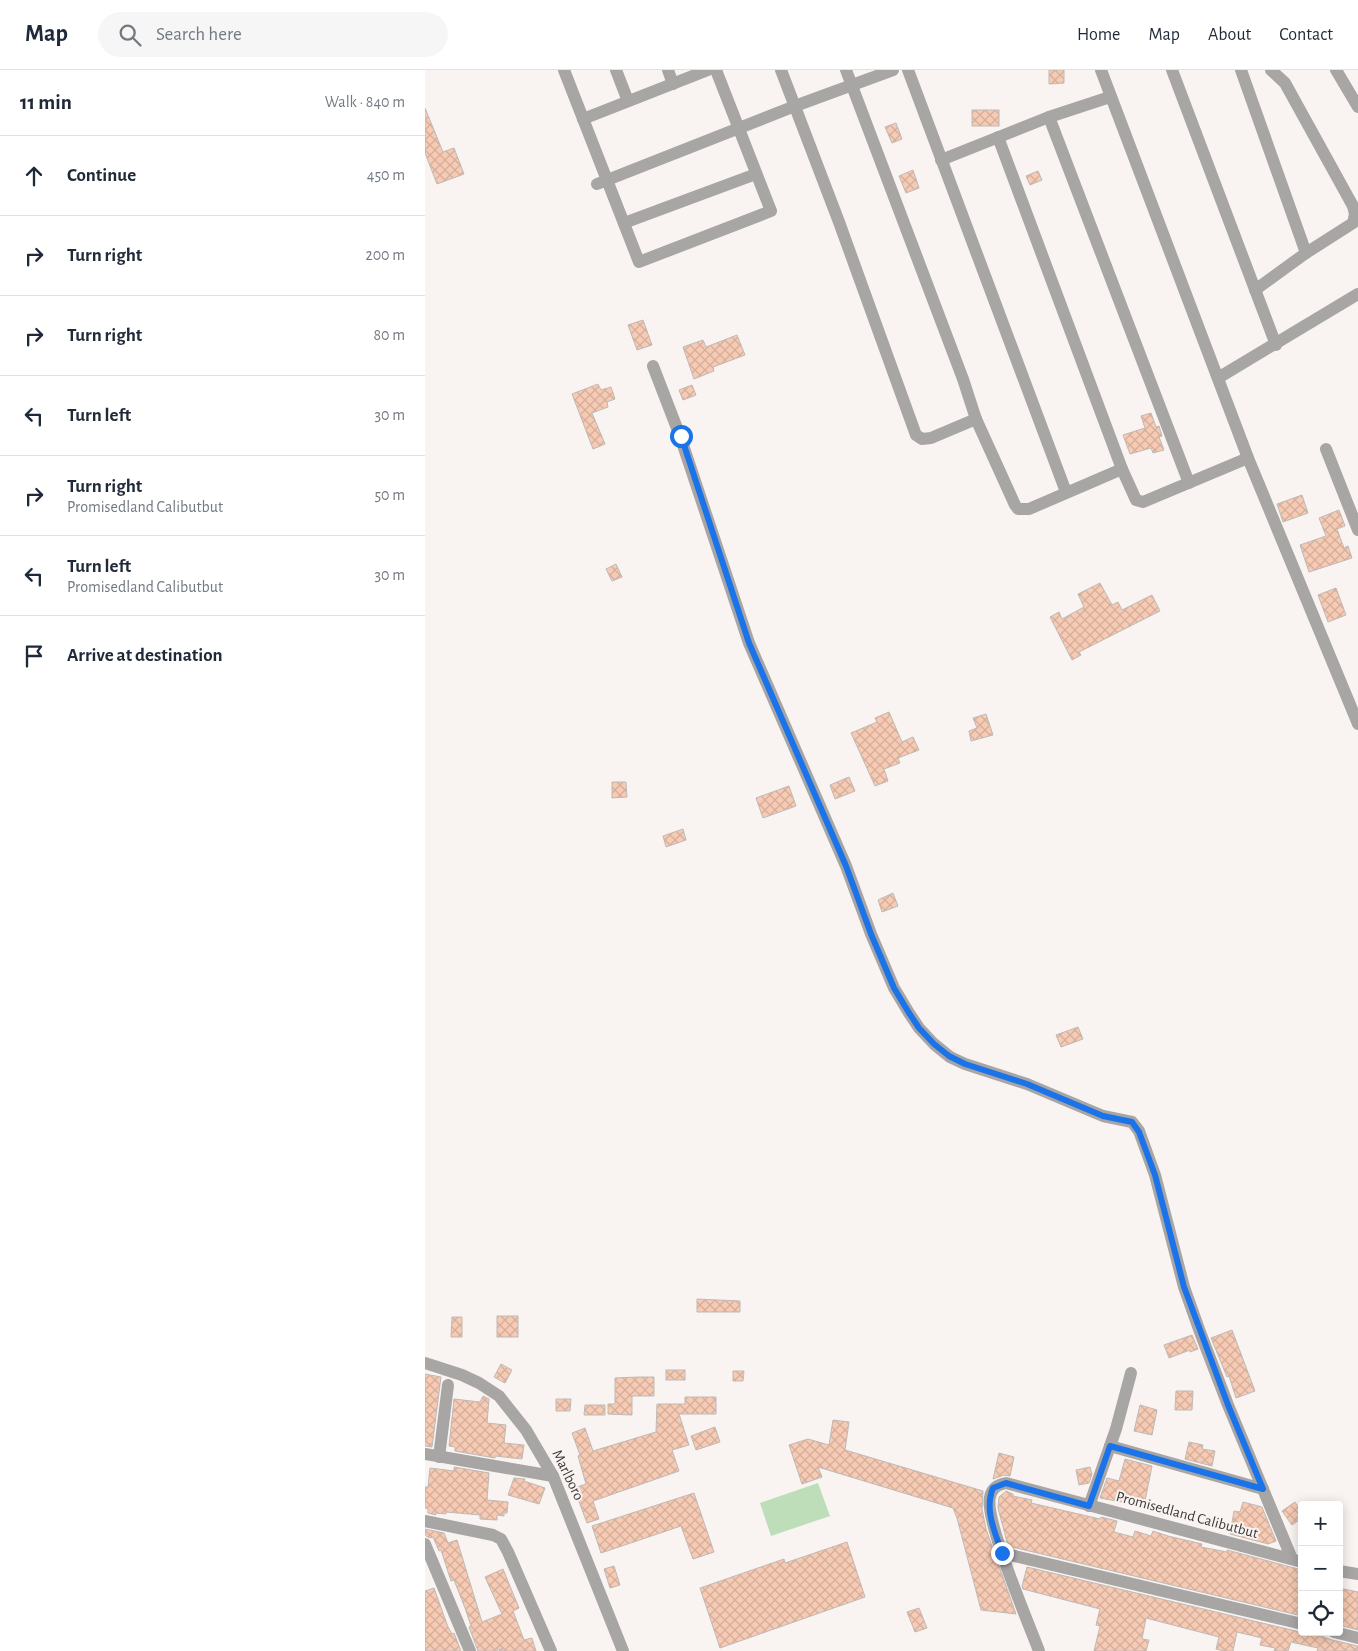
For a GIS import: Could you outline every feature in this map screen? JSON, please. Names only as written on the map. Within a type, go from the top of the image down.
[{"type":"street","points":[[564,70],[583,119],[602,181],[624,222],[639,262],[771,211],[716,70]]},
{"type":"street","points":[[615,70],[627,101]]},
{"type":"street","points":[[668,70],[673,84]]},
{"type":"street","points":[[583,119],[708,70]]},
{"type":"street","points":[[781,70],[917,435],[922,439],[931,438],[976,419]]},
{"type":"street","points":[[846,70],[956,360],[976,419],[1015,506],[1018,509],[1029,509],[1122,469]]},
{"type":"street","points":[[602,181],[893,70]]},
{"type":"street","points":[[908,70],[1066,492]]},
{"type":"street","points":[[1101,70],[1248,458],[1358,724]]},
{"type":"street","points":[[1172,70],[1276,345]]},
{"type":"street","points":[[1241,70],[1306,254]]},
{"type":"street","points":[[1255,290],[1353,223],[1355,214],[1353,206],[1285,83],[1271,70]]},
{"type":"street","points":[[1336,70],[1358,108]]},
{"type":"street","points":[[941,160],[1049,117],[1111,97]]},
{"type":"street","points":[[1049,117],[1189,483]]},
{"type":"street","points":[[998,137],[1122,469],[1135,497],[1143,502],[1248,458]]},
{"type":"street","points":[[624,222],[756,174]]},
{"type":"street","points":[[1219,378],[1358,294]]},
{"type":"street","points":[[653,366],[681,436],[749,643],[846,866],[871,934],[894,988],[919,1028],[949,1056],[965,1064],[1027,1084],[1103,1116],[1132,1122],[1136,1127],[1148,1152],[1155,1175],[1187,1296],[1228,1405],[1263,1489],[1297,1560]]},
{"type":"street","points":[[1326,448],[1358,530]]},
{"type":"street","name":"Marlboro","points":[[425,1363],[462,1375],[499,1396],[526,1430],[553,1476],[623,1651]]},
{"type":"street","points":[[1089,1506],[1110,1446],[1131,1373]]},
{"type":"street","points":[[439,1457],[448,1385]]},
{"type":"street","points":[[1110,1446],[1263,1489]]},
{"type":"street","points":[[425,1454],[553,1476]]},
{"type":"street","name":"Promisedland Calibutbut","points":[[1039,1651],[1002,1553],[989,1511],[989,1498],[993,1488],[999,1484],[1006,1483],[1297,1560]]},
{"type":"street","points":[[425,1521],[493,1535],[501,1539],[551,1651]]},
{"type":"street","points":[[425,1544],[470,1651]]},
{"type":"street","points":[[1002,1553],[1298,1623]]},
{"type":"street","points":[[1343,1572],[1358,1574]]},
{"type":"street","points":[[1343,1634],[1358,1638]]},
{"type":"green space","points":[[818,1483],[830,1516],[771,1536],[760,1503]]},
{"type":"building","points":[[1049,70],[1064,70],[1064,83],[1049,84]]},
{"type":"building","points":[[425,108],[443,152],[454,148],[464,174],[437,184],[425,153]]},
{"type":"building","points":[[972,110],[999,110],[999,126],[972,126]]},
{"type":"building","points":[[896,123],[902,139],[892,143],[885,127]]},
{"type":"building","points":[[913,170],[919,188],[906,193],[899,176]]},
{"type":"building","points":[[1038,171],[1042,180],[1030,185],[1026,176]]},
{"type":"building","points":[[643,320],[652,345],[637,350],[628,325]]},
{"type":"building","points":[[737,335],[745,355],[713,367],[714,371],[694,379],[683,347],[703,340],[706,347]]},
{"type":"building","points":[[598,384],[601,390],[611,387],[615,399],[607,402],[608,407],[592,413],[605,444],[593,449],[572,394]]},
{"type":"building","points":[[692,385],[696,395],[683,400],[679,390]]},
{"type":"building","points":[[1151,413],[1156,427],[1159,426],[1162,436],[1159,437],[1164,450],[1153,453],[1151,448],[1130,454],[1123,435],[1145,428],[1141,416]]},
{"type":"building","points":[[1302,495],[1308,513],[1283,522],[1277,504]]},
{"type":"building","points":[[1339,510],[1345,526],[1337,529],[1344,548],[1348,546],[1352,558],[1309,572],[1300,545],[1326,536],[1319,518]]},
{"type":"building","points":[[616,564],[622,577],[612,581],[606,569]]},
{"type":"building","points":[[1100,583],[1112,605],[1118,602],[1122,610],[1152,595],[1160,611],[1079,652],[1081,655],[1072,660],[1050,617],[1059,612],[1062,619],[1084,607],[1078,594]]},
{"type":"building","points":[[1336,588],[1346,615],[1328,622],[1318,595]]},
{"type":"building","points":[[889,712],[902,742],[913,737],[919,750],[898,758],[900,763],[884,769],[888,781],[875,786],[851,733],[877,722],[875,718]]},
{"type":"building","points":[[986,714],[993,735],[971,741],[969,731],[977,728],[973,718]]},
{"type":"building","points":[[849,777],[855,791],[835,799],[830,785]]},
{"type":"building","points":[[612,782],[626,782],[627,797],[612,798]]},
{"type":"building","points":[[789,786],[796,806],[763,818],[756,798]]},
{"type":"building","points":[[683,829],[686,840],[666,847],[663,836]]},
{"type":"building","points":[[893,893],[898,906],[882,912],[878,900]]},
{"type":"building","points":[[1078,1027],[1083,1039],[1061,1047],[1056,1035]]},
{"type":"building","points":[[697,1299],[740,1301],[740,1312],[697,1312]]},
{"type":"building","points":[[497,1316],[518,1316],[518,1337],[497,1337]]},
{"type":"building","points":[[452,1317],[462,1317],[462,1337],[451,1337]]},
{"type":"building","points":[[1232,1330],[1255,1391],[1236,1398],[1229,1376],[1227,1377],[1211,1338]]},
{"type":"building","points":[[1192,1335],[1198,1349],[1169,1358],[1164,1345]]},
{"type":"building","points":[[501,1364],[512,1370],[505,1383],[494,1377]]},
{"type":"building","points":[[666,1370],[685,1370],[685,1380],[666,1380]]},
{"type":"building","points":[[733,1371],[744,1371],[743,1381],[733,1381]]},
{"type":"building","points":[[425,1374],[441,1377],[432,1447],[425,1446]]},
{"type":"building","points":[[654,1377],[654,1396],[632,1396],[632,1415],[608,1414],[608,1404],[615,1404],[615,1378]]},
{"type":"building","points":[[1176,1391],[1193,1391],[1192,1410],[1175,1410]]},
{"type":"building","points":[[483,1396],[489,1399],[487,1423],[506,1425],[504,1443],[524,1445],[522,1459],[495,1456],[495,1458],[455,1451],[455,1447],[449,1446],[454,1399],[480,1402]]},
{"type":"building","points":[[685,1397],[716,1397],[716,1414],[679,1414],[689,1445],[672,1450],[679,1471],[593,1501],[599,1519],[587,1523],[574,1488],[586,1484],[578,1456],[580,1455],[572,1433],[585,1428],[593,1451],[656,1432],[657,1404],[685,1404]]},
{"type":"building","points":[[556,1399],[571,1399],[570,1411],[556,1411]]},
{"type":"building","points":[[585,1405],[605,1405],[605,1415],[584,1415]]},
{"type":"building","points":[[1140,1405],[1157,1410],[1152,1435],[1134,1431]]},
{"type":"building","points":[[833,1420],[849,1422],[845,1450],[983,1491],[982,1509],[986,1529],[1016,1614],[981,1610],[953,1508],[818,1467],[822,1477],[802,1484],[789,1445],[808,1439],[829,1445]]},
{"type":"building","points":[[715,1427],[720,1442],[696,1450],[691,1436]]},
{"type":"building","points":[[1189,1442],[1203,1445],[1202,1449],[1215,1451],[1212,1466],[1185,1459]]},
{"type":"building","points":[[999,1453],[1014,1457],[1010,1476],[1004,1475],[993,1479]]},
{"type":"building","points":[[1125,1459],[1152,1466],[1144,1506],[1100,1498],[1107,1478],[1119,1481]]},
{"type":"building","points":[[454,1467],[489,1473],[487,1500],[508,1502],[507,1513],[504,1513],[504,1516],[497,1515],[497,1520],[480,1519],[480,1515],[446,1512],[446,1514],[435,1513],[436,1515],[428,1513],[428,1509],[425,1508],[425,1487],[428,1487],[430,1468],[454,1471]]},
{"type":"building","points":[[1090,1467],[1092,1474],[1089,1483],[1079,1485],[1076,1470]]},
{"type":"building","points":[[514,1478],[525,1479],[524,1481],[545,1488],[539,1504],[508,1495]]},
{"type":"building","points":[[1006,1491],[1013,1494],[1013,1496],[1032,1500],[1031,1503],[1100,1519],[1101,1517],[1117,1521],[1114,1532],[1133,1537],[1135,1531],[1151,1536],[1153,1531],[1202,1544],[1201,1547],[1227,1552],[1227,1550],[1298,1569],[1298,1615],[1008,1546],[998,1508],[999,1497]]},
{"type":"building","points":[[694,1493],[714,1552],[693,1559],[681,1526],[601,1553],[592,1526]]},
{"type":"building","points":[[1243,1502],[1262,1507],[1276,1541],[1268,1544],[1230,1534],[1234,1511],[1240,1512]]},
{"type":"building","points":[[1295,1502],[1298,1507],[1298,1521],[1292,1525],[1282,1511]]},
{"type":"building","points":[[425,1529],[444,1533],[448,1543],[457,1540],[482,1622],[502,1614],[485,1577],[503,1569],[519,1608],[513,1611],[524,1640],[532,1638],[536,1651],[499,1651],[504,1648],[495,1651],[478,1651],[469,1627],[471,1626],[465,1608],[454,1580],[451,1581],[441,1550],[439,1551],[433,1537],[426,1536]]},
{"type":"building","points":[[847,1542],[865,1597],[720,1648],[700,1588],[784,1559],[785,1563]]},
{"type":"building","points":[[614,1566],[620,1585],[610,1588],[604,1569]]},
{"type":"building","points":[[1027,1567],[1298,1632],[1298,1636],[1321,1636],[1358,1646],[1358,1651],[1317,1651],[1318,1648],[1291,1642],[1288,1651],[1274,1651],[1275,1648],[1260,1645],[1262,1638],[1237,1632],[1233,1651],[1224,1651],[1216,1649],[1219,1637],[1146,1618],[1142,1639],[1149,1640],[1146,1651],[1094,1651],[1100,1626],[1096,1625],[1100,1609],[1023,1589],[1022,1586]]},
{"type":"building","points":[[434,1588],[448,1627],[452,1634],[454,1633],[461,1651],[425,1651],[425,1591]]},
{"type":"building","points":[[1343,1589],[1358,1592],[1358,1630],[1343,1626]]},
{"type":"building","points":[[919,1608],[927,1628],[915,1632],[907,1612]]},
{"type":"route","points":[[681,436],[749,643],[846,866],[871,934],[894,988],[919,1028],[949,1056],[965,1064],[1027,1084],[1103,1116],[1132,1122],[1148,1152],[1184,1287],[1200,1332],[1263,1489],[1110,1446],[1089,1506],[1006,1483],[999,1484],[993,1488],[989,1498],[989,1511],[1002,1553]]}]
